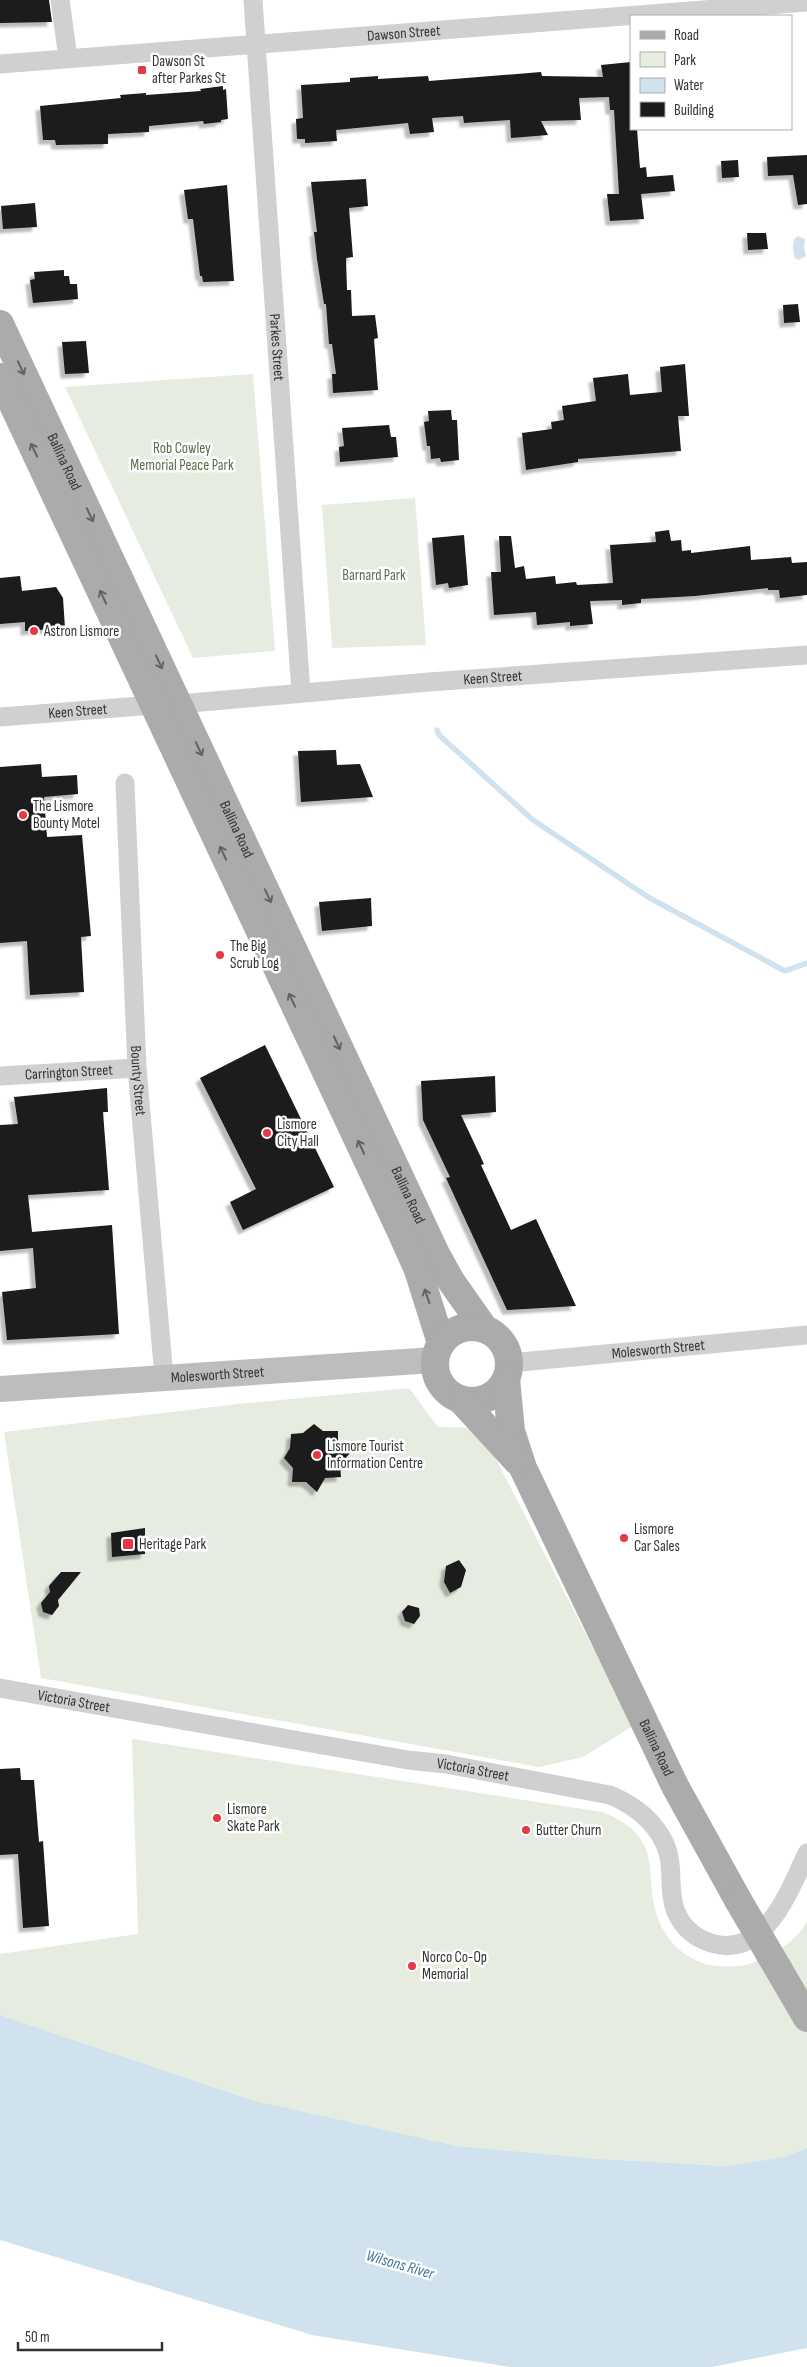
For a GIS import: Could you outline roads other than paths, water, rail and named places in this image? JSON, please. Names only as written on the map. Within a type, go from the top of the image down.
[{"type":"main road","name":"Ballina Road","points":[[0,324],[166,705],[418,1270],[438,1351]]},
{"type":"main road","name":"Ballina Road","points":[[0,377],[166,705],[436,1254],[451,1281],[484,1328]]},
{"type":"main road","points":[[474,1326],[494,1333],[508,1352],[508,1371],[501,1388],[488,1398],[472,1402],[461,1400],[448,1392],[438,1380],[438,1351],[455,1330],[474,1326]]},
{"type":"main road","name":"Ballina Road","points":[[508,1371],[511,1431],[523,1468],[675,1786],[738,1900],[807,2018]]},
{"type":"main road","name":"Ballina Road","points":[[461,1400],[523,1468]]},
{"type":"street","points":[[60,0],[68,58]]},
{"type":"street","name":"Parkes Street","points":[[253,0],[301,694]]},
{"type":"street","name":"Dawson Street","points":[[636,15],[807,2]]},
{"type":"street","name":"Dawson Street","points":[[0,64],[630,15]]},
{"type":"street","name":"Keen Street","points":[[0,717],[807,655]]},
{"type":"street","name":"Bounty Street","points":[[125,783],[137,1068],[164,1377]]},
{"type":"street","name":"Carrington Street","points":[[0,1076],[137,1068]]},
{"type":"street","name":"Molesworth Street","points":[[508,1371],[807,1335]]},
{"type":"street","name":"Molesworth Street","points":[[0,1388],[164,1377],[438,1351]]},
{"type":"street","name":"Victoria Street","points":[[0,1688],[398,1758],[446,1764],[610,1795],[634,1807],[659,1832],[670,1859],[672,1900],[676,1912],[690,1933],[701,1940],[715,1945],[728,1946],[740,1943],[753,1937],[766,1926],[786,1899],[807,1853]]},
{"type":"water","points":[[798,236],[805,239],[804,248],[806,256],[799,260],[795,258],[793,249],[794,240]]},
{"type":"water","name":"Wilsons River","points":[[0,2015],[252,2100],[457,2146],[601,2159],[727,2166],[783,2157],[807,2148],[807,2348],[712,2367],[510,2367],[312,2335],[0,2240]]},
{"type":"waterway","points":[[437,730],[439,735],[533,820],[648,897],[785,971],[807,963]]},
{"type":"place","name":"Dawson St after Parkes St","points":[[142,70]]},
{"type":"place","name":"Astron Lismore","points":[[34,631]]},
{"type":"place","name":"The Lismore Bounty Motel","points":[[23,815]]},
{"type":"place","name":"The Big Scrub Log","points":[[220,955]]},
{"type":"place","name":"Lismore City Hall","points":[[267,1133]]},
{"type":"place","name":"Lismore Tourist Information Centre","points":[[317,1455]]},
{"type":"place","name":"Lismore Car Sales","points":[[624,1538]]},
{"type":"place","name":"Heritage Park","points":[[128,1544]]},
{"type":"place","name":"Lismore Skate Park","points":[[217,1818]]},
{"type":"place","name":"Butter Churn","points":[[526,1830]]},
{"type":"place","name":"Norco Co-Op Memorial","points":[[412,1966]]},
{"type":"park label","name":"Rob Cowley Memorial Peace Park","points":[[182,456]]},
{"type":"park label","name":"Barnard Park","points":[[374,575]]}]
